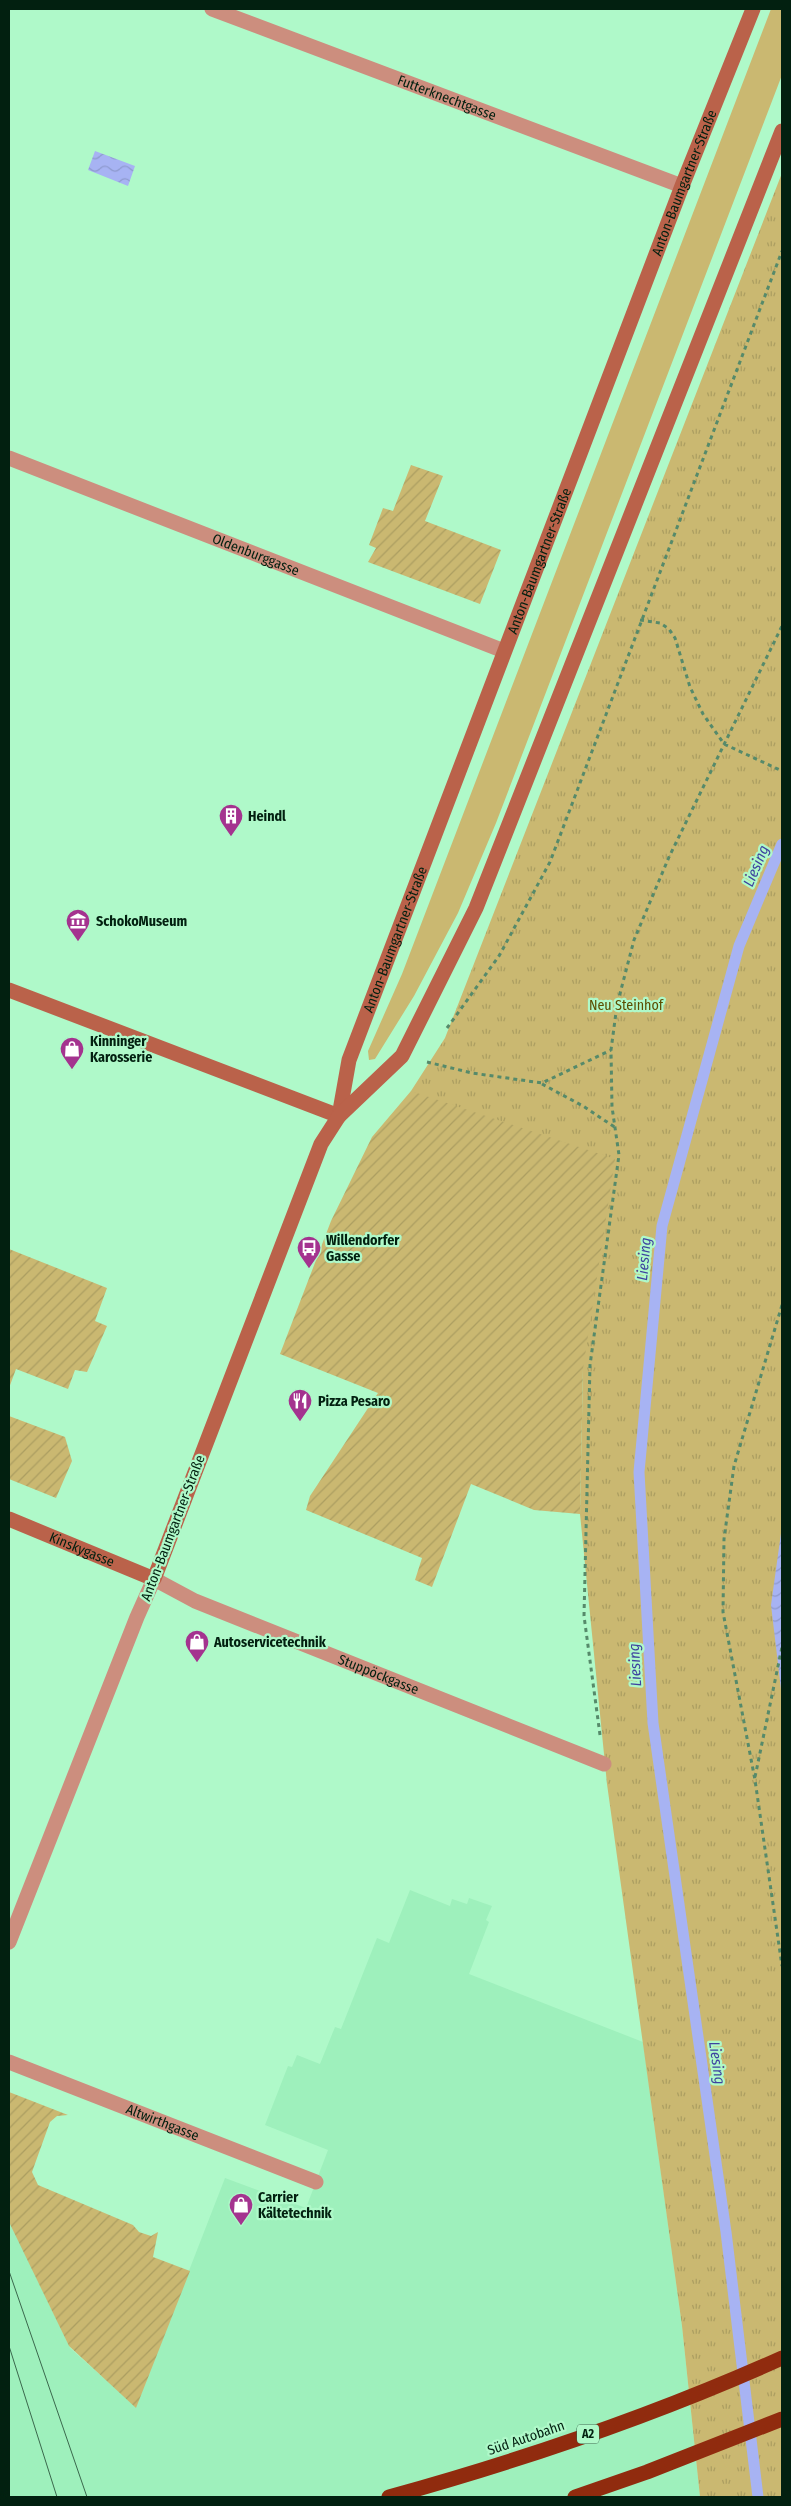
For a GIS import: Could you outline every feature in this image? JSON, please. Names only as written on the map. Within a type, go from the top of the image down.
[{"type":"highway","name":"Süd Autobahn","points":[[389,2497],[476,2473],[630,2420],[782,2358]]},
{"type":"highway","points":[[575,2497],[647,2472],[782,2419]]},
{"type":"main road","name":"Anton-Baumgartner-Straße","points":[[339,1116],[349,1060],[682,186],[753,9]]},
{"type":"main road","name":"Anton-Baumgartner-Straße","points":[[154,1579],[321,1144],[339,1116],[402,1056],[476,908],[782,131]]},
{"type":"main road","points":[[9,990],[339,1116]]},
{"type":"main road","name":"Kinskygasse","points":[[9,1519],[154,1579]]},
{"type":"street","name":"Futterknechtgasse","points":[[212,9],[682,186]]},
{"type":"street","name":"Oldenburggasse","points":[[9,458],[504,651]]},
{"type":"street","name":"Stuppöckgasse","points":[[154,1579],[195,1601],[604,1764]]},
{"type":"street","name":"Anton-Baumgartner-Straße","points":[[9,1942],[154,1579]]},
{"type":"street","name":"Altwirthgasse","points":[[9,2062],[316,2182]]},
{"type":"path","points":[[444,1032],[499,956],[550,862],[640,620],[782,251]]},
{"type":"path","points":[[640,620],[660,623],[669,629],[675,638],[690,687],[703,714],[724,744],[782,771]]},
{"type":"path","points":[[604,1764],[584,1616],[590,1365],[620,1155],[612,1107],[611,1050],[617,1005],[634,940],[669,856],[782,626]]},
{"type":"path","points":[[542,1084],[611,1050]]},
{"type":"path","points":[[428,1053],[422,1060],[472,1073],[542,1084],[583,1106],[616,1129]]},
{"type":"path","points":[[782,1305],[734,1466],[724,1539],[723,1612],[754,1780],[782,1966]]},
{"type":"path","points":[[754,1780],[782,1647]]},
{"type":"shaded area","points":[[410,1890],[450,1906],[452,1899],[467,1904],[469,1898],[492,1906],[486,1920],[489,1922],[469,1974],[643,2042],[682,2326],[700,2497],[9,2497],[9,2220],[70,2348],[136,2407],[225,2178],[306,2208],[328,2150],[265,2125],[288,2066],[292,2067],[297,2055],[320,2064],[335,2027],[341,2029],[377,1938],[389,1943]]},
{"type":"green space","points":[[771,9],[782,9],[782,75],[496,823],[458,913],[414,996],[375,1059],[369,1060],[368,1051],[402,974]]},
{"type":"green space","name":"Neu Steinhof","points":[[782,173],[782,2497],[700,2497],[682,2326],[607,1784],[580,1514],[583,1369],[411,1091],[445,1038]]},
{"type":"green space","points":[[411,465],[443,476],[425,521],[501,550],[480,604],[368,562],[376,548],[369,545],[383,508],[393,511]]},
{"type":"green space","points":[[411,1091],[615,1159],[583,1369],[580,1514],[534,1510],[471,1484],[432,1587],[415,1580],[422,1558],[306,1510],[310,1496],[378,1393],[280,1354],[331,1221],[372,1137]]},
{"type":"green space","points":[[9,1249],[107,1288],[95,1321],[107,1326],[87,1372],[75,1370],[68,1389],[16,1369],[9,1388]]},
{"type":"green space","points":[[9,1416],[65,1437],[72,1461],[56,1498],[9,1479]]},
{"type":"green space","points":[[9,2092],[68,2115],[57,2116],[50,2122],[32,2172],[38,2185],[133,2225],[139,2232],[151,2236],[158,2232],[153,2257],[190,2271],[136,2408],[69,2346],[9,2222]]},
{"type":"water","points":[[95,151],[135,166],[128,186],[88,170]]},
{"type":"water","points":[[782,1526],[782,1698],[771,1605]]},
{"type":"waterway","name":"Liesing","points":[[758,2497],[726,2232],[653,1723],[639,1472],[662,1226],[739,946],[782,844]]},
{"type":"tram line","points":[[9,2271],[87,2497]]},
{"type":"tram line","points":[[9,2346],[57,2497]]},
{"type":"place","name":"Heindl","points":[[231,837]]},
{"type":"place","name":"SchokoMuseum","points":[[78,942]]},
{"type":"place","name":"Kinninger Karosserie","points":[[72,1070]]},
{"type":"place","name":"Willendorfer Gasse","points":[[309,1269]]},
{"type":"place","name":"Pizza Pesaro","points":[[300,1422]]},
{"type":"place","name":"Autoservicetechnik","points":[[197,1663]]},
{"type":"place","name":"Carrier Kältetechnik","points":[[241,2226]]}]
